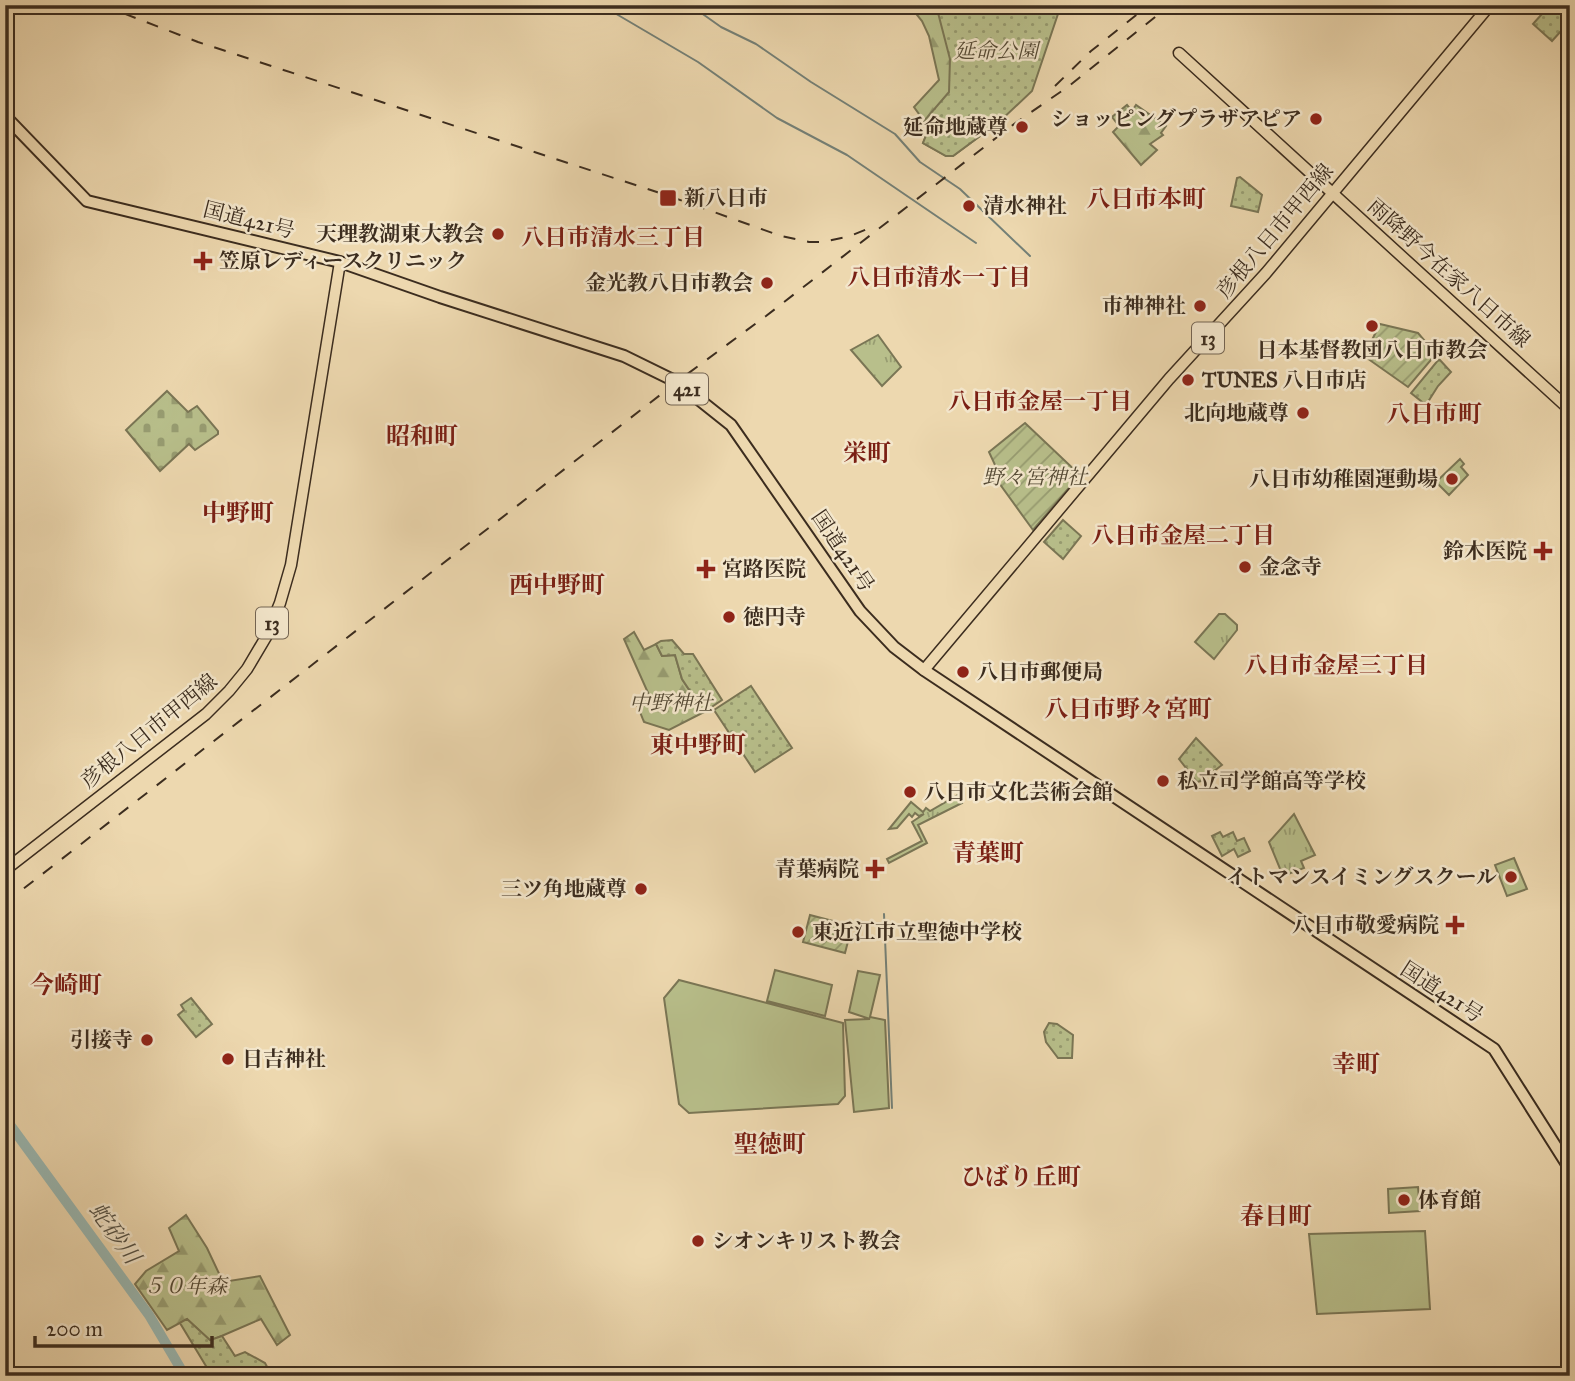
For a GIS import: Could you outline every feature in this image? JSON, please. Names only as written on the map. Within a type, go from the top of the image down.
[{"type":"highway","name":"国道421号","points":[[5,116],[87,201],[340,262],[624,356],[683,386],[731,425],[860,611],[894,648],[923,670],[1494,1049],[1570,1169]]},
{"type":"main road","name":"彦根八日市甲西線","points":[[923,670],[1169,379],[1241,302],[1490,5]]},
{"type":"main road","name":"雨降野今在家八日市線","points":[[1179,53],[1295,162],[1333,193],[1570,410]]},
{"type":"main road","name":"彦根八日市甲西線","points":[[5,870],[206,714],[238,682],[262,645],[280,603],[303,523],[298,488],[340,262]]},
{"type":"green space","name":"延命公園","points":[[909,5],[1011,5],[999,122],[953,156],[946,156],[923,143],[929,128],[914,107],[939,80],[929,36],[922,21]]},
{"type":"green space","name":"延命公園","points":[[936,5],[1061,5],[1032,91],[999,122],[953,156],[946,156],[923,143],[929,128],[924,121],[949,92],[950,59]]},
{"type":"green space","points":[[1550,5],[1559,5],[1570,15],[1570,21],[1552,41],[1533,24]]},
{"type":"green space","points":[[1127,105],[1132,111],[1136,105],[1166,126],[1161,133],[1163,135],[1150,144],[1157,150],[1141,165],[1113,132],[1119,126],[1112,117]]},
{"type":"green space","points":[[1240,177],[1262,195],[1258,212],[1231,206],[1237,178]]},
{"type":"green space","points":[[1380,324],[1418,333],[1436,354],[1408,387],[1364,356]]},
{"type":"green space","points":[[878,335],[901,367],[882,386],[851,350]]},
{"type":"green space","points":[[1439,359],[1451,372],[1426,405],[1411,393]]},
{"type":"green space","points":[[167,391],[188,412],[197,406],[218,434],[195,450],[189,444],[160,471],[126,430]]},
{"type":"green space","name":"野々宮神社","points":[[1025,423],[1080,475],[1033,530],[994,476],[996,467],[989,452]]},
{"type":"green space","name":"八日市幼稚園運動場","points":[[1460,459],[1464,464],[1461,467],[1468,475],[1449,495],[1436,482]]},
{"type":"green space","points":[[1063,520],[1081,536],[1063,559],[1044,542]]},
{"type":"green space","points":[[1219,614],[1225,614],[1237,625],[1237,630],[1214,659],[1195,642]]},
{"type":"green space","name":"中野神社","points":[[634,632],[644,650],[656,644],[662,656],[675,655],[682,679],[704,712],[669,730],[644,722],[636,702],[649,695],[624,639]]},
{"type":"green space","points":[[672,640],[684,654],[693,654],[722,700],[704,712],[682,679],[675,655],[662,656],[656,644]]},
{"type":"green space","points":[[751,686],[792,748],[755,772],[714,710]]},
{"type":"green space","points":[[1196,738],[1222,765],[1197,782],[1179,759]]},
{"type":"green space","points":[[958,795],[962,803],[918,825],[927,843],[889,863],[887,859],[922,841],[912,822],[924,814],[919,816],[915,813],[912,817],[909,814],[897,828],[889,829],[911,802],[923,812],[926,808],[930,811]]},
{"type":"green space","points":[[1294,814],[1315,855],[1301,861],[1304,868],[1283,876],[1269,842]]},
{"type":"green space","points":[[1220,832],[1223,837],[1233,832],[1237,841],[1244,838],[1250,851],[1238,857],[1234,849],[1222,856],[1212,836]]},
{"type":"green space","name":"イトマンスイミングスクール","points":[[1514,858],[1527,889],[1507,896],[1495,865]]},
{"type":"green space","points":[[810,915],[852,926],[845,953],[803,942]]},
{"type":"green space","points":[[775,970],[832,985],[825,1016],[767,1001]]},
{"type":"green space","points":[[858,971],[880,975],[870,1017],[885,1020],[889,1108],[854,1112],[845,1020],[870,1019],[849,1012]]},
{"type":"green space","points":[[679,980],[843,1023],[845,1096],[838,1104],[689,1113],[679,1104],[664,998]]},
{"type":"green space","points":[[191,998],[212,1024],[196,1037],[178,1015],[184,1010],[181,1005]]},
{"type":"green space","points":[[1049,1023],[1057,1024],[1073,1035],[1072,1058],[1058,1058],[1046,1042],[1044,1032]]},
{"type":"green space","name":"体育館","points":[[1418,1187],[1420,1211],[1389,1213],[1388,1189]]},
{"type":"green space","name":"５０年森","points":[[186,1215],[207,1248],[223,1282],[260,1276],[290,1335],[277,1345],[261,1319],[210,1341],[187,1319],[167,1330],[135,1284],[146,1271],[179,1251],[169,1228]]},
{"type":"green space","points":[[1425,1231],[1430,1309],[1317,1314],[1309,1234]]},
{"type":"green space","points":[[187,1319],[210,1340],[222,1336],[235,1356],[245,1352],[265,1363],[271,1374],[212,1376],[180,1323]]},
{"type":"waterway","points":[[601,5],[698,62],[777,118],[847,155],[976,243]]},
{"type":"waterway","points":[[690,5],[721,27],[756,44],[895,134],[920,162],[960,189],[1030,256]]},
{"type":"waterway","points":[[884,914],[892,1108]]},
{"type":"waterway","name":"蛇砂川","points":[[5,1118],[149,1315],[185,1376]]},
{"type":"railway","points":[[102,5],[198,42],[669,196],[781,236],[823,242],[850,236],[872,227]]},
{"type":"railway","points":[[1055,86],[1091,51],[1149,5]]},
{"type":"railway","points":[[5,903],[682,378],[1014,124],[1069,86],[1170,5]]},
{"type":"place","name":"ショッピングプラザアピア","points":[[1316,119]]},
{"type":"place","name":"延命地蔵尊","points":[[1022,127]]},
{"type":"place","name":"新八日市","points":[[668,198]]},
{"type":"place","name":"清水神社","points":[[969,206]]},
{"type":"place","name":"天理教湖東大教会","points":[[498,234]]},
{"type":"place","name":"笠原レディースクリニック","points":[[203,261]]},
{"type":"place","name":"金光教八日市教会","points":[[767,283]]},
{"type":"place","name":"市神神社","points":[[1200,306]]},
{"type":"place","name":"日本基督教団八日市教会","points":[[1372,326]]},
{"type":"place","name":"TUNES 八日市店","points":[[1188,380]]},
{"type":"place","name":"北向地蔵尊","points":[[1303,413]]},
{"type":"place","name":"八日市幼稚園運動場","points":[[1452,479]]},
{"type":"place","name":"鈴木医院","points":[[1543,551]]},
{"type":"place","name":"金念寺","points":[[1245,567]]},
{"type":"place","name":"宮路医院","points":[[706,569]]},
{"type":"place","name":"徳円寺","points":[[729,617]]},
{"type":"place","name":"八日市郵便局","points":[[963,672]]},
{"type":"place","name":"私立司学館高等学校","points":[[1163,781]]},
{"type":"place","name":"八日市文化芸術会館","points":[[910,792]]},
{"type":"place","name":"青葉病院","points":[[875,869]]},
{"type":"place","name":"イトマンスイミングスクール","points":[[1511,877]]},
{"type":"place","name":"三ツ角地蔵尊","points":[[641,889]]},
{"type":"place","name":"八日市敬愛病院","points":[[1455,925]]},
{"type":"place","name":"東近江市立聖徳中学校","points":[[798,932]]},
{"type":"place","name":"引接寺","points":[[147,1040]]},
{"type":"place","name":"日吉神社","points":[[228,1059]]},
{"type":"place","name":"体育館","points":[[1404,1200]]},
{"type":"place","name":"シオンキリスト教会","points":[[698,1241]]},
{"type":"district","name":"八日市本町","points":[[1146,199]]},
{"type":"district","name":"八日市清水三丁目","points":[[613,237]]},
{"type":"district","name":"八日市清水一丁目","points":[[939,277]]},
{"type":"district","name":"八日市金屋一丁目","points":[[1040,401]]},
{"type":"district","name":"八日市町","points":[[1434,414]]},
{"type":"district","name":"昭和町","points":[[422,436]]},
{"type":"district","name":"栄町","points":[[867,453]]},
{"type":"district","name":"中野町","points":[[238,513]]},
{"type":"district","name":"八日市金屋二丁目","points":[[1183,535]]},
{"type":"district","name":"西中野町","points":[[557,585]]},
{"type":"district","name":"八日市金屋三丁目","points":[[1336,665]]},
{"type":"district","name":"八日市野々宮町","points":[[1128,709]]},
{"type":"district","name":"東中野町","points":[[698,745]]},
{"type":"district","name":"青葉町","points":[[988,853]]},
{"type":"district","name":"今崎町","points":[[66,985]]},
{"type":"district","name":"幸町","points":[[1356,1064]]},
{"type":"district","name":"聖徳町","points":[[770,1144]]},
{"type":"district","name":"ひばり丘町","points":[[1021,1177]]},
{"type":"district","name":"春日町","points":[[1276,1216]]}]
